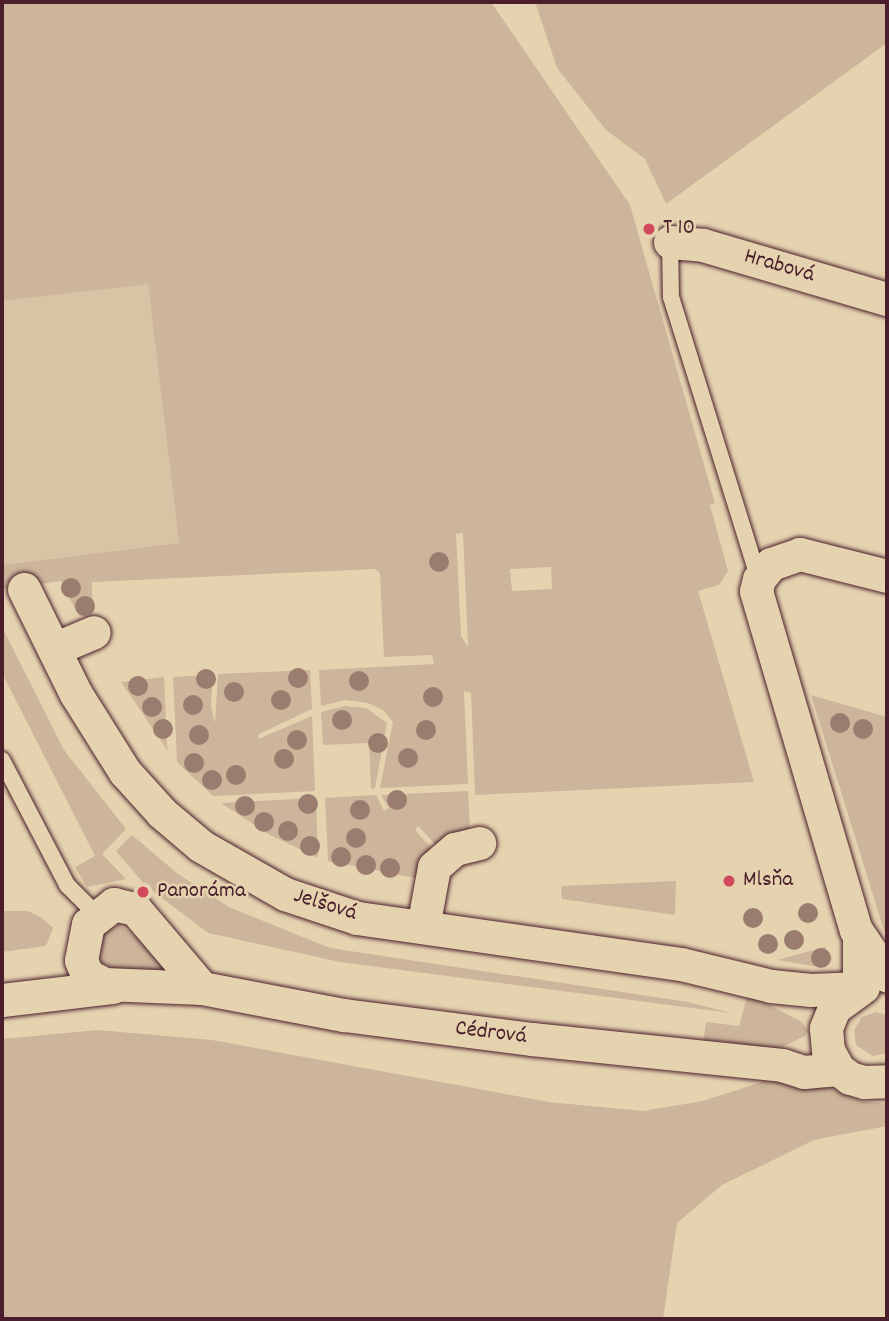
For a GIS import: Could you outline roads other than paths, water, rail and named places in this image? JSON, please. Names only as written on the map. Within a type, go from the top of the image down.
[{"type":"street","name":"Hrabová","points":[[670,242],[703,245],[887,299]]},
{"type":"street","points":[[878,983],[859,936],[757,605],[759,579],[771,564],[800,554],[887,576]]},
{"type":"street","name":"Jelšová","points":[[24,589],[54,649],[119,764],[155,807],[201,846],[254,879],[320,908],[423,927],[707,968],[771,986]]},
{"type":"street","points":[[54,649],[93,632]]},
{"type":"street","points":[[423,927],[434,867],[455,849],[479,843]]},
{"type":"street","points":[[96,914],[114,904],[135,909],[202,988]]},
{"type":"street","name":"Cédrová","points":[[96,914],[81,943],[83,969],[97,983],[202,988],[344,1014],[703,1060],[782,1065],[804,1072],[830,1046]]},
{"type":"street","points":[[771,986],[825,991],[878,983]]},
{"type":"street","points":[[830,1046],[834,1008],[878,983]]},
{"type":"street","name":"Cédrová","points":[[2,1000],[119,986]]},
{"type":"street","points":[[771,986],[864,1082],[887,1081]]},
{"type":"lane","points":[[670,242],[671,297],[759,579]]},
{"type":"lane","points":[[2,760],[67,885],[96,914]]},
{"type":"place","name":"T 10","points":[[649,229]]},
{"type":"place","name":"Mlsňa","points":[[729,881]]},
{"type":"place","name":"Panoráma","points":[[143,892]]}]
